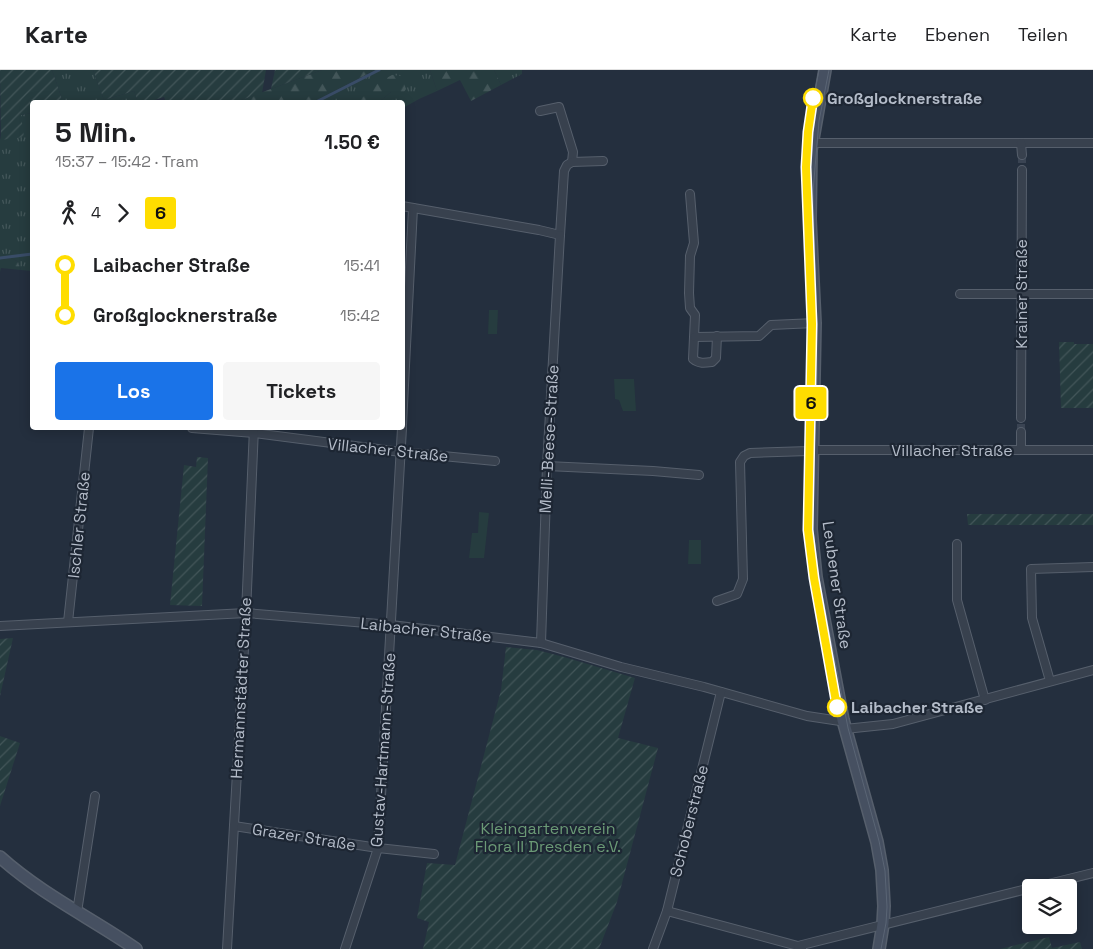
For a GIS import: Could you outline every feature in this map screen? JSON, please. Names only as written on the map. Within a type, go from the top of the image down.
[{"type":"street","name":"Leubener Straße","points":[[824,70],[811,142],[810,219],[814,323],[811,529],[816,577],[844,725],[880,854],[884,887],[883,924],[879,949]]},
{"type":"street","points":[[540,111],[568,104]]},
{"type":"street","points":[[559,107],[573,152],[572,162],[603,161]]},
{"type":"street","points":[[811,142],[1093,143]]},
{"type":"street","points":[[1022,143],[1022,155]]},
{"type":"street","name":"Melli-Beese-Straße","points":[[541,643],[546,466],[564,171],[567,165],[572,162]]},
{"type":"street","name":"Krainer Straße","points":[[1021,418],[1022,170]]},
{"type":"street","points":[[690,194],[694,243],[690,256],[689,293],[690,308],[695,315],[693,359],[697,363],[712,362],[716,358],[717,336]]},
{"type":"street","points":[[405,206],[560,235]]},
{"type":"street","name":"Gustav-Hartmann-Straße","points":[[405,372],[414,208]]},
{"type":"street","points":[[960,294],[1093,294]]},
{"type":"street","points":[[695,337],[759,336],[771,325],[814,323]]},
{"type":"street","name":"Ischler Straße","points":[[68,622],[89,430]]},
{"type":"street","name":"Villacher Straße","points":[[254,430],[401,452],[495,461]]},
{"type":"street","name":"Hermannstädter Straße","points":[[227,949],[246,613],[254,430]]},
{"type":"street","name":"Gustav-Hartmann-Straße","points":[[345,949],[378,848],[402,430]]},
{"type":"street","points":[[1021,432],[1021,450]]},
{"type":"street","name":"Villacher Straße","points":[[717,601],[737,594],[743,579],[740,462],[744,456],[750,453],[1093,450]]},
{"type":"street","points":[[546,466],[699,475]]},
{"type":"street","points":[[956,544],[957,600],[985,700]]},
{"type":"street","points":[[1050,681],[1032,618],[1031,568],[1093,567]]},
{"type":"street","name":"Laibacher Straße","points":[[0,626],[246,613],[391,625],[541,643],[621,667],[807,716],[840,721],[844,725],[893,724],[1093,670]]},
{"type":"street","name":"Schoberstraße","points":[[653,949],[667,911],[721,692]]},
{"type":"street","points":[[77,912],[95,796]]},
{"type":"street","name":"Grazer Straße","points":[[234,826],[378,848],[434,854]]},
{"type":"street","points":[[0,857],[40,888],[136,949]]},
{"type":"street","points":[[1069,879],[1093,873]]},
{"type":"street","points":[[667,911],[801,947],[883,924],[1022,890]]},
{"type":"green space","points":[[0,70],[52,70],[62,100],[30,100],[30,113],[21,115],[24,137],[1,140]]},
{"type":"green space","points":[[52,70],[93,70],[104,100],[62,100]]},
{"type":"green space","points":[[93,70],[266,70],[262,93],[241,100],[165,100],[164,97],[154,100],[137,100],[134,91],[104,100]]},
{"type":"green space","points":[[275,70],[322,70],[271,89]]},
{"type":"green space","points":[[322,70],[375,70],[317,100],[241,100]]},
{"type":"green space","points":[[375,70],[430,70],[437,91],[405,107],[405,100],[381,100],[391,92],[406,89],[349,100],[317,100]]},
{"type":"green space","points":[[430,70],[494,70],[501,85],[471,101],[460,80],[437,91]]},
{"type":"green space","points":[[494,70],[522,70],[522,74],[501,85]]},
{"type":"green space","points":[[392,75],[401,76],[406,89],[402,95],[391,92],[381,100],[349,99]]},
{"type":"green space","points":[[134,91],[137,100],[104,100]]},
{"type":"green space","points":[[30,113],[30,271],[21,270],[17,261],[11,258],[0,260],[0,135],[1,140],[21,115]]},
{"type":"green space","points":[[11,258],[17,261],[21,270],[1,268],[0,272],[0,260]]},
{"type":"green space","points":[[489,310],[498,310],[497,334],[488,334]]},
{"type":"green space","points":[[1059,342],[1093,344],[1093,408],[1061,408]]},
{"type":"green space","points":[[614,379],[634,379],[636,411],[623,411],[619,400],[615,399]]},
{"type":"green space","points":[[197,457],[208,458],[202,606],[170,605],[184,465],[196,467]]},
{"type":"green space","points":[[479,512],[489,513],[484,558],[469,558],[472,533],[478,533]]},
{"type":"green space","points":[[967,514],[1093,514],[1093,525],[968,525]]},
{"type":"green space","points":[[689,540],[701,540],[701,564],[688,564]]},
{"type":"green space","points":[[13,638],[0,696],[0,639]]},
{"type":"green space","name":"Kleingartenverein Flora II Dresden e.V.","points":[[506,647],[537,650],[635,678],[618,738],[658,748],[617,902],[599,949],[423,949],[429,922],[417,918],[427,863],[455,865],[501,690]]},
{"type":"green space","points":[[0,736],[20,743],[0,806]]},
{"type":"green space","points":[[1049,937],[1052,948],[1080,942],[1082,949],[1000,949]]},
{"type":"waterway","points":[[320,100],[379,70]]},
{"type":"waterway","points":[[0,258],[30,254]]},
{"type":"tunnel","points":[[1022,155],[1022,170]]},
{"type":"tunnel","points":[[1021,418],[1021,432]]},
{"type":"tram line","points":[[807,189],[807,131],[819,70]]},
{"type":"tram line","points":[[829,70],[819,121],[813,191],[817,326],[813,529],[819,578],[848,728],[879,841],[885,871],[887,907],[881,949]]},
{"type":"tram line","name":"6","points":[[813,98],[808,132],[806,167],[812,324],[808,530],[822,630],[837,707]]},
{"type":"place","name":"Großglocknerstraße","points":[[813,98]]},
{"type":"place","name":"Laibacher Straße","points":[[837,707]]}]
